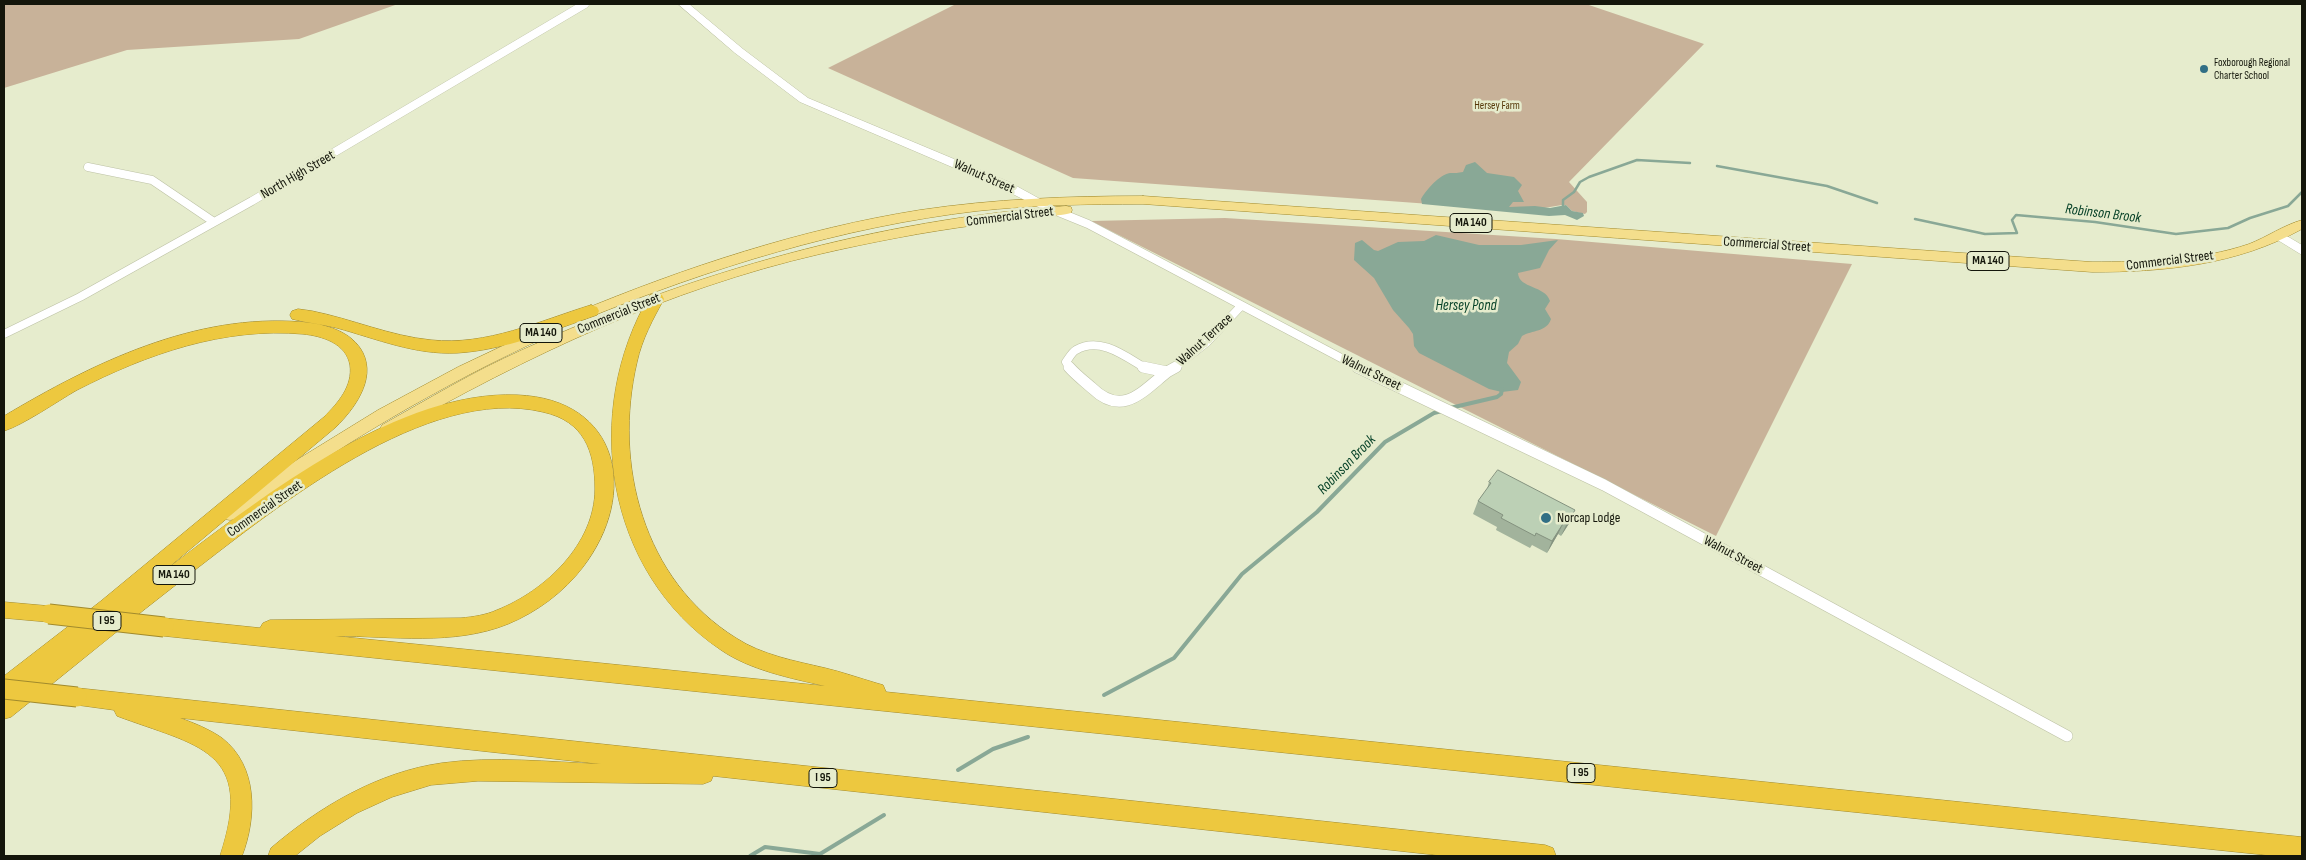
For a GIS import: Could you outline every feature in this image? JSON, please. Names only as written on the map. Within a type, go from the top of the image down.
[{"type":"highway","points":[[656,299],[641,328],[628,362],[621,405],[620,443],[624,480],[633,516],[646,550],[666,586],[683,610],[699,625],[739,650],[772,664],[827,677],[912,704]]},
{"type":"highway","points":[[4,412],[58,382],[119,354],[183,332],[233,319],[280,315],[310,317],[332,321],[412,344],[453,346],[506,339],[591,311]]},
{"type":"highway","points":[[4,424],[59,392],[114,366],[170,345],[220,332],[261,326],[308,328],[338,337],[346,342],[354,352],[358,369],[356,384],[349,399],[334,418],[108,607]]},
{"type":"highway","points":[[207,631],[307,627],[451,628],[490,622],[530,604],[564,577],[585,548],[596,526],[603,504],[605,482],[603,462],[591,434],[574,418],[559,410],[543,405],[505,402],[456,409],[406,425],[351,450]]},
{"type":"highway","name":"Commercial Street","points":[[4,710],[223,538],[351,450]]},
{"type":"highway","name":"Commercial Street","points":[[4,689],[108,607]]},
{"type":"highway","name":"I 95","points":[[4,610],[2302,848]]},
{"type":"highway","name":"I 95","points":[[4,689],[1545,856]]},
{"type":"highway","points":[[100,700],[195,734],[222,751],[236,771],[241,793],[239,829],[232,856]]},
{"type":"highway","points":[[279,856],[312,828],[350,805],[395,785],[437,774],[474,771],[654,775],[770,772]]},
{"type":"main road","name":"Commercial Street","points":[[108,607],[225,517],[340,440],[477,364],[591,311],[702,270],[811,238],[926,215],[1036,202],[1143,200],[2082,267],[2144,266],[2196,260],[2236,252],[2280,236]]},
{"type":"main road","name":"Commercial Street","points":[[351,450],[429,404],[493,370],[581,329],[656,299],[747,268],[837,244],[926,228],[1056,211],[1098,208],[1250,207]]},
{"type":"main road","name":"MA 140","points":[[2280,236],[2302,224]]},
{"type":"street","name":"North High Street","points":[[4,334],[52,312],[291,179],[585,4]]},
{"type":"street","name":"Walnut Street","points":[[683,4],[739,51],[804,100],[1005,185],[1036,202],[1088,224],[1348,362],[1604,485],[2067,736]]},
{"type":"street","points":[[88,167],[152,180],[214,222]]},
{"type":"street","points":[[2280,236],[2302,250]]},
{"type":"street","name":"Walnut Terrace","points":[[1167,372],[1145,368],[1116,350],[1096,345],[1075,350],[1066,362],[1070,369],[1105,400],[1115,403],[1123,402],[1186,360],[1220,329],[1241,306]]},
{"type":"green space","points":[[4,4],[398,4],[299,39],[127,50],[4,88]]},
{"type":"green space","name":"Hersey Farm","points":[[956,4],[1586,4],[1704,44],[1569,182],[1587,202],[1587,212],[1585,214],[1572,211],[1566,205],[1562,205],[1544,208],[1540,212],[1073,178],[828,68]]},
{"type":"green space","points":[[1225,218],[1556,239],[1852,264],[1716,536],[1091,221]]},
{"type":"water","points":[[1475,162],[1487,173],[1514,177],[1522,185],[1518,191],[1524,202],[1513,202],[1509,207],[1535,206],[1550,208],[1566,205],[1572,211],[1583,213],[1584,216],[1577,220],[1565,215],[1549,216],[1422,204],[1421,199],[1438,179],[1446,174],[1463,172],[1466,165]]},
{"type":"water","name":"Hersey Pond","points":[[1436,235],[1479,245],[1521,245],[1558,240],[1549,250],[1540,268],[1518,273],[1519,278],[1523,282],[1547,296],[1550,301],[1545,309],[1551,319],[1543,329],[1522,336],[1518,344],[1509,352],[1507,363],[1521,382],[1518,390],[1502,392],[1489,389],[1419,353],[1414,346],[1413,334],[1409,328],[1393,310],[1374,278],[1354,260],[1355,243],[1362,240],[1378,251],[1398,242],[1424,241]]},
{"type":"building","points":[[1498,470],[1575,510],[1567,523],[1564,522],[1552,541],[1536,533],[1535,536],[1501,518],[1503,515],[1478,501]]},
{"type":"waterway","name":"Robinson Brook","points":[[1563,207],[1563,200],[1574,192],[1580,182],[1637,160],[1690,163]]},
{"type":"waterway","name":"Robinson Brook","points":[[1717,166],[1827,186],[1877,203]]},
{"type":"waterway","name":"Robinson Brook","points":[[1915,219],[1985,234],[2017,233],[2012,220],[2016,215],[2095,222],[2176,234],[2228,228],[2250,218],[2288,206],[2302,192]]},
{"type":"waterway","name":"Robinson Brook","points":[[1450,408],[1497,397],[1501,394],[1502,389]]},
{"type":"waterway","name":"Robinson Brook","points":[[1104,695],[1174,658],[1242,574],[1317,512],[1385,442],[1434,413],[1442,411]]},
{"type":"waterway","name":"Robinson Brook","points":[[958,770],[993,749],[1028,737]]},
{"type":"waterway","name":"Robinson Brook","points":[[750,856],[765,847],[820,854],[884,815]]},
{"type":"place","name":"Foxborough Regional Charter School","points":[[2204,69]]},
{"type":"place","name":"Norcap Lodge","points":[[1546,518]]}]
